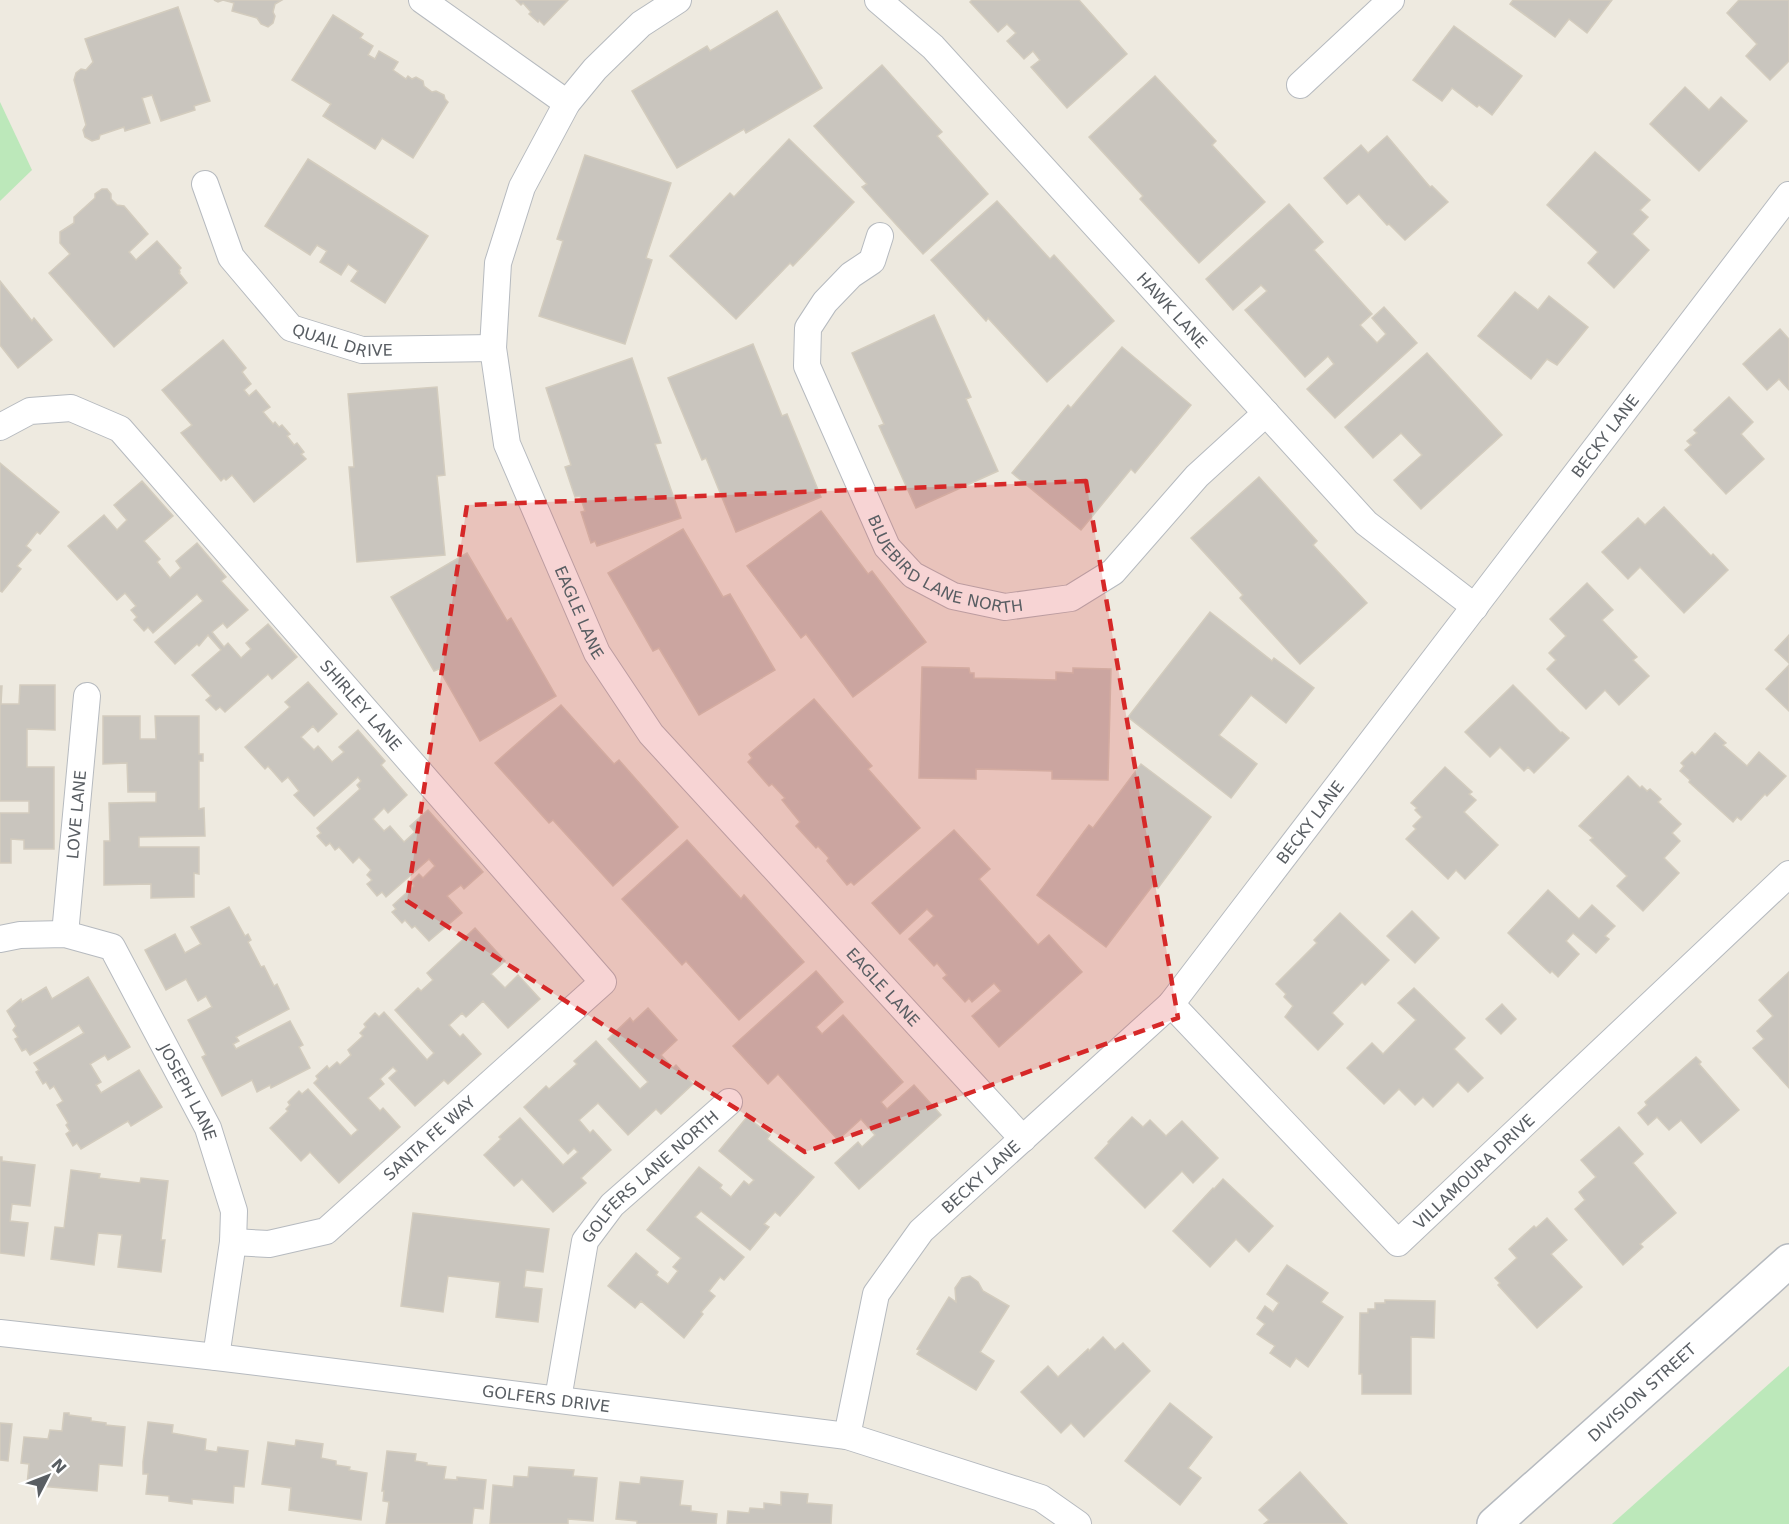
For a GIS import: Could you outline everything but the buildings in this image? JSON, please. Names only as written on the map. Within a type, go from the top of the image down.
[{"type":"street","points":[[422,0],[567,103]]},
{"type":"street","name":"EAGLE LANE","points":[[678,0],[640,24],[595,69],[567,103],[522,187],[498,262],[493,348],[507,444],[597,653],[651,734],[1023,1139]]},
{"type":"street","name":"HAWK LANE","points":[[878,0],[933,47],[1366,523],[1475,607]]},
{"type":"street","points":[[1300,86],[1391,0]]},
{"type":"street","name":"QUAIL DRIVE","points":[[204,184],[231,256],[291,328],[362,350],[493,348]]},
{"type":"street","name":"BECKY LANE","points":[[847,1436],[876,1294],[921,1231],[1171,1004],[1789,195]]},
{"type":"street","name":"BLUEBIRD LANE NORTH","points":[[880,236],[872,261],[851,275],[825,302],[808,328],[807,366],[887,547],[913,575],[953,596],[1005,607],[1071,598],[1113,572],[1197,476],[1266,413]]},
{"type":"street","name":"SHIRLEY LANE","points":[[0,427],[30,411],[71,408],[120,429],[603,982]]},
{"type":"street","name":"LOVE LANE","points":[[65,934],[87,696]]},
{"type":"street","name":"VILLAMOURA DRIVE","points":[[1171,1004],[1398,1243],[1789,874]]},
{"type":"street","name":"JOSEPH LANE","points":[[0,939],[20,935],[65,934],[111,947],[208,1128],[234,1211],[233,1242],[216,1357]]},
{"type":"street","name":"SANTA FE WAY","points":[[233,1242],[269,1244],[326,1231],[603,982]]},
{"type":"street","name":"GOLFERS LANE NORTH","points":[[558,1399],[585,1241],[612,1205],[729,1102]]},
{"type":"street","name":"DIVISION STREET","points":[[1494,1524],[1789,1261]]},
{"type":"street","name":"GOLFERS DRIVE","points":[[0,1333],[216,1357],[847,1436],[1041,1498],[1078,1524]]},
{"type":"highlighted area","points":[[1086,481],[1178,1018],[805,1152],[407,901],[467,505]]},
{"type":"green space","points":[[0,102],[32,170],[0,201]]},
{"type":"green space","points":[[1789,1366],[1789,1524],[1612,1524]]}]
